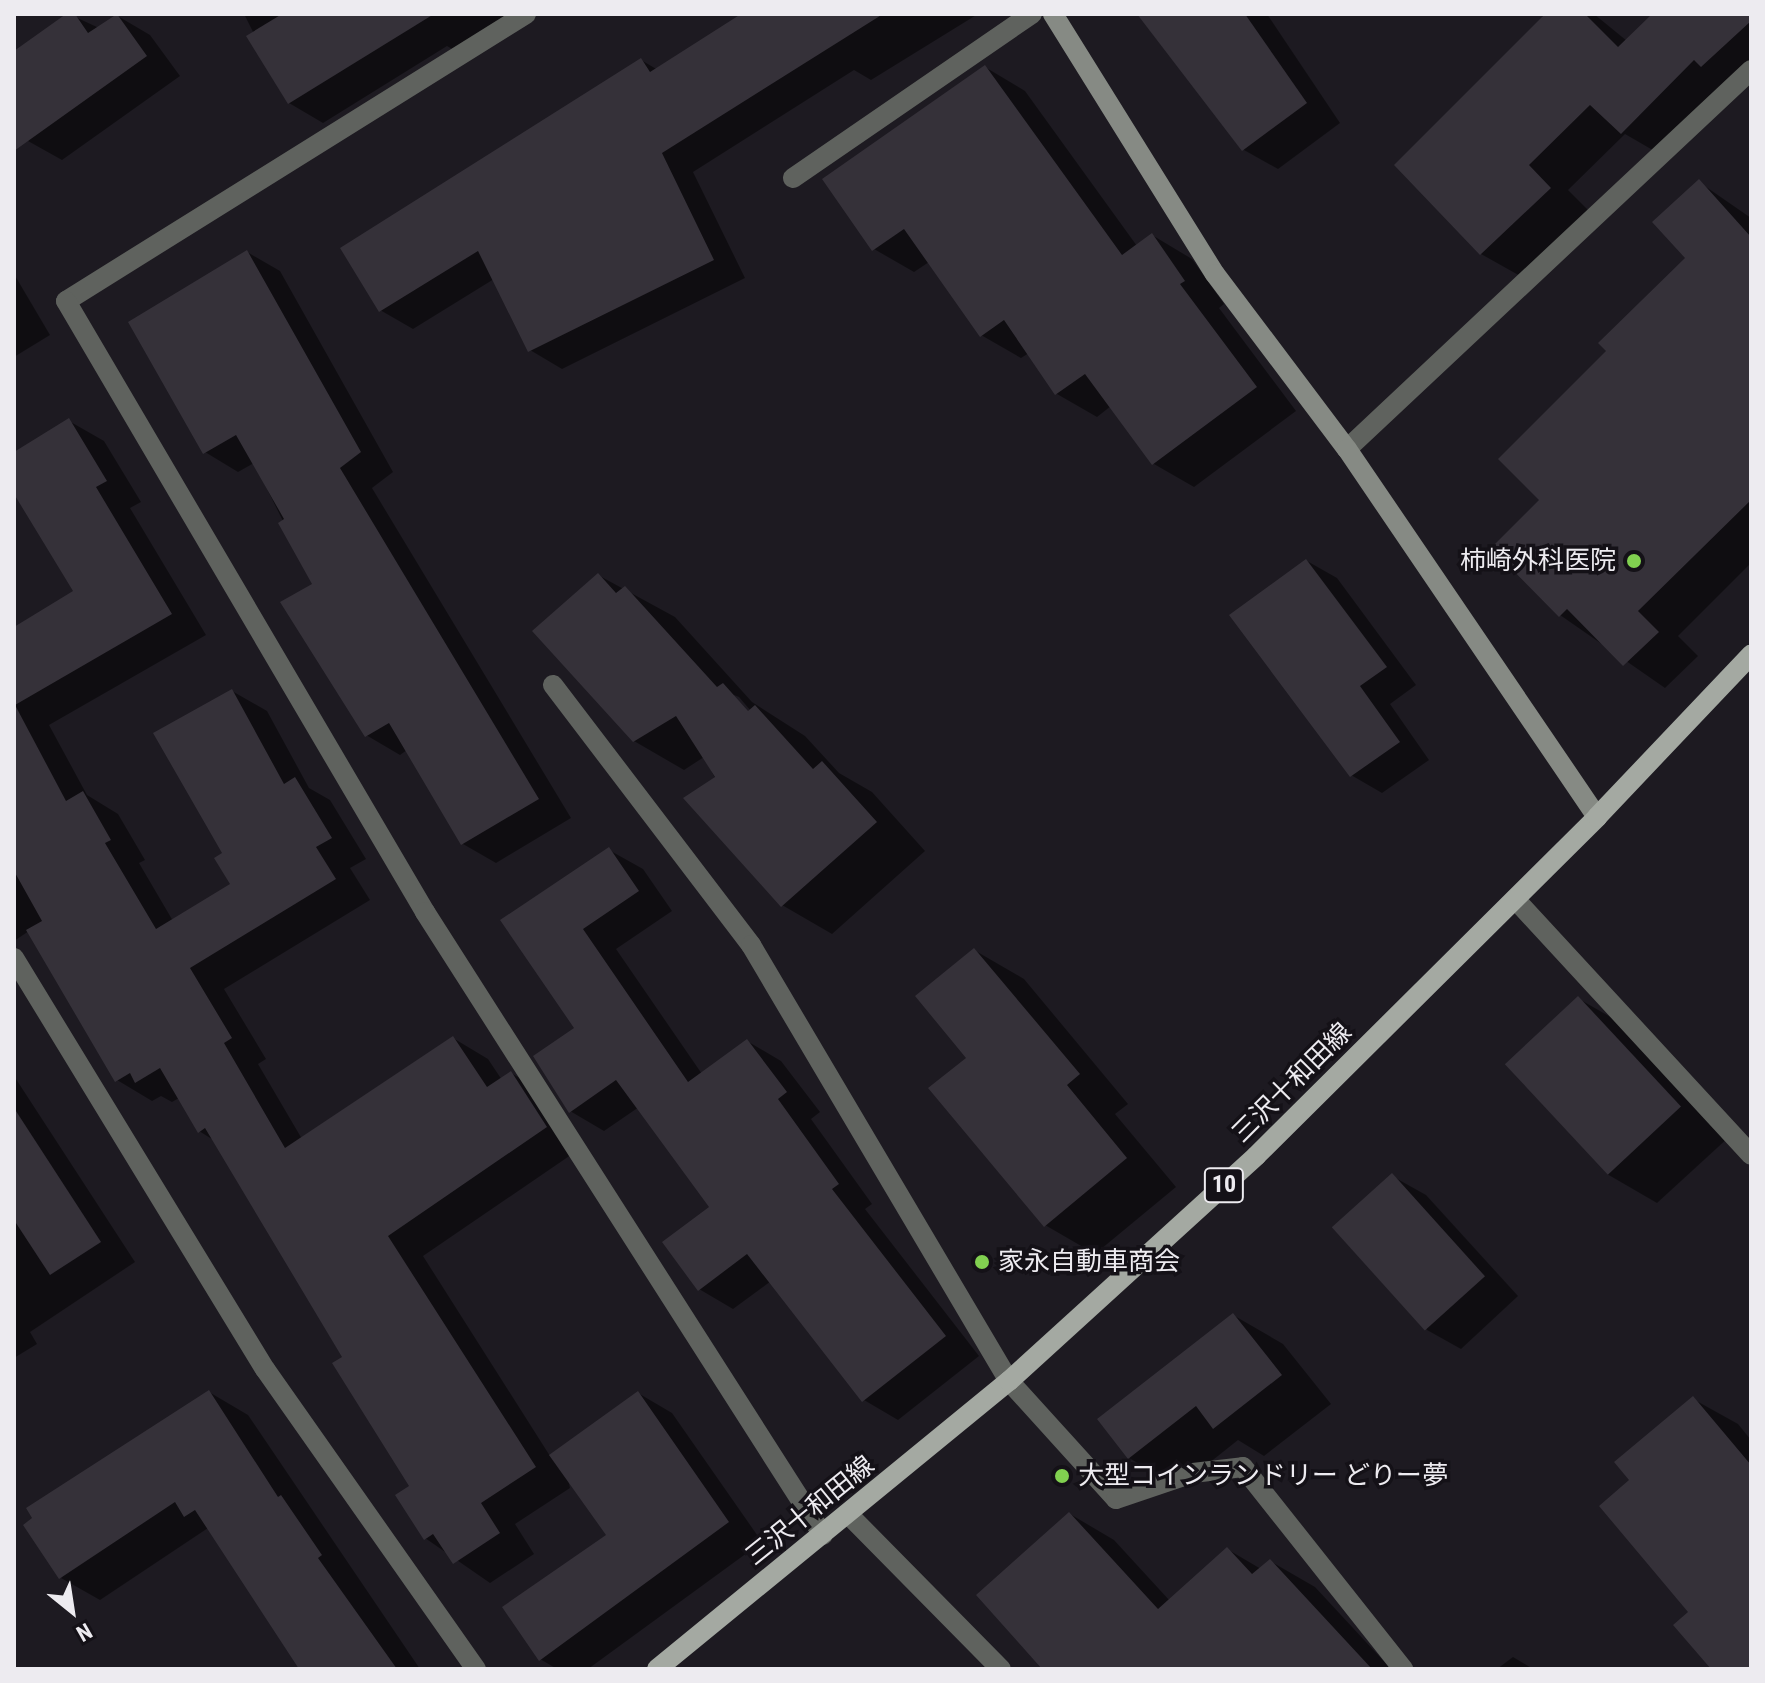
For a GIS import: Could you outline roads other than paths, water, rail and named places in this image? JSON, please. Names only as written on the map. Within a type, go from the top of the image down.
[{"type":"main road","name":"三沢十和田線","points":[[657,1669],[1009,1381],[1256,1156],[1597,817],[1751,655]]},
{"type":"street","points":[[526,14],[66,301],[425,912],[823,1535]]},
{"type":"street","points":[[793,178],[1032,14]]},
{"type":"street","points":[[1053,14],[1215,274],[1347,449],[1597,817]]},
{"type":"street","points":[[1347,449],[1751,70]]},
{"type":"street","points":[[553,685],[751,945],[1009,1381],[1116,1499],[1193,1473],[1243,1467],[1403,1669]]},
{"type":"street","points":[[1515,899],[1751,1155]]},
{"type":"street","points":[[14,958],[265,1369],[476,1669]]},
{"type":"street","points":[[848,1514],[1001,1669]]},
{"type":"place","name":"柿崎外科医院","points":[[1634,561]]},
{"type":"place","name":"家永自動車商会","points":[[982,1262]]},
{"type":"place","name":"大型コインランドリー どりー夢","points":[[1062,1476]]}]
